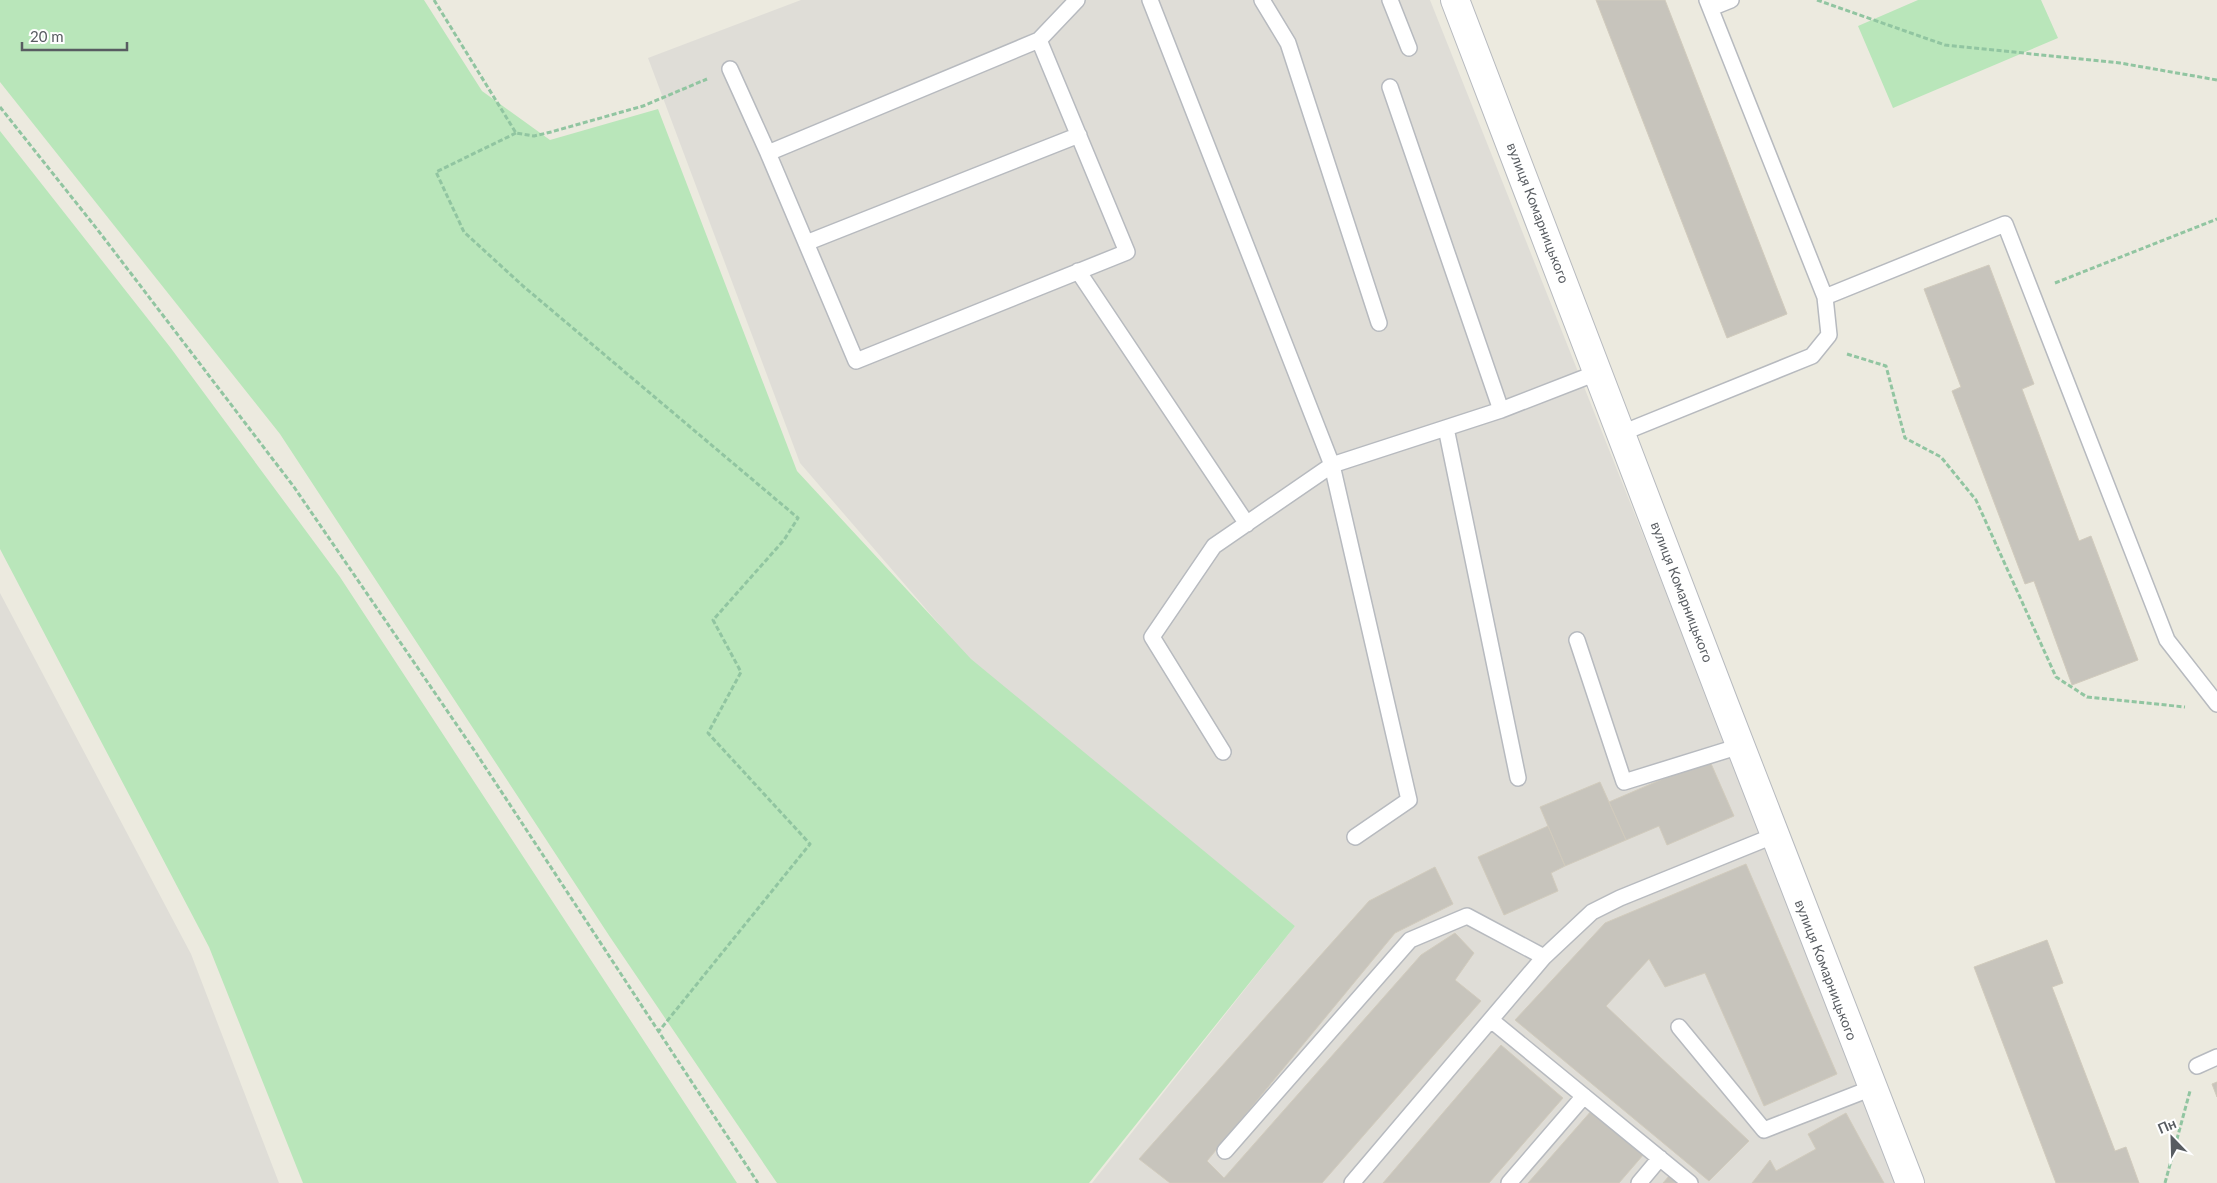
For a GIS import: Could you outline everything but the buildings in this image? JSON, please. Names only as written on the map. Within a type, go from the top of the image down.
[{"type":"street","name":"вулиця Комарницького","points":[[1455,0],[1599,372],[1774,836],[1910,1183]]},
{"type":"lane","points":[[768,153],[1040,40],[1077,0]]},
{"type":"lane","points":[[1150,0],[1332,466],[1409,800],[1355,837]]},
{"type":"lane","points":[[1262,0],[1288,42],[1379,322]]},
{"type":"lane","points":[[1390,0],[1409,48]]},
{"type":"lane","points":[[1622,433],[1812,356],[1829,335],[1825,297],[1709,4],[1731,0]]},
{"type":"lane","points":[[730,69],[768,153],[856,361],[1127,252],[1040,40]]},
{"type":"lane","points":[[1390,87],[1501,410]]},
{"type":"lane","points":[[806,243],[1079,135]]},
{"type":"lane","points":[[1825,297],[2005,224],[2167,640],[2217,704]]},
{"type":"lane","points":[[1078,271],[1247,524]]},
{"type":"lane","points":[[1223,752],[1152,637],[1214,546],[1332,466],[1501,410],[1599,372]]},
{"type":"lane","points":[[1446,428],[1518,778]]},
{"type":"lane","points":[[1577,640],[1624,782],[1740,746]]},
{"type":"lane","points":[[1352,1183],[1544,957],[1592,912],[1620,898],[1774,836]]},
{"type":"lane","points":[[1225,1151],[1410,940],[1467,916],[1544,957]]},
{"type":"lane","points":[[1491,1020],[1690,1183]]},
{"type":"lane","points":[[1679,1026],[1764,1130],[1872,1088]]},
{"type":"lane","points":[[2197,1066],[2217,1058]]},
{"type":"lane","points":[[1509,1183],[1584,1096]]},
{"type":"lane","points":[[1639,1183],[1660,1158]]},
{"type":"path","points":[[434,0],[516,133]]},
{"type":"path","points":[[1816,0],[1945,45],[2120,63],[2217,80]]},
{"type":"path","points":[[659,1031],[745,927],[810,844],[708,733],[741,672],[713,620],[784,540],[798,518],[523,286],[464,232],[436,172],[516,133],[534,136],[643,106],[730,69]]},
{"type":"path","points":[[0,107],[97,228],[294,487],[476,753],[758,1183]]},
{"type":"path","points":[[2032,292],[2217,219]]},
{"type":"path","points":[[1820,346],[1886,366],[1904,438],[1941,457],[1976,500],[2056,677],[2087,697],[2189,707]]},
{"type":"path","points":[[2165,1183],[2197,1066]]},
{"type":"shaded area","points":[[801,0],[1430,0],[1901,1183],[1092,1183],[1295,926],[970,660],[800,463],[648,58]]},
{"type":"shaded area","points":[[0,593],[191,954],[279,1183],[0,1183]]},
{"type":"green space","points":[[0,0],[424,0],[482,91],[550,140],[658,109],[797,471],[971,659],[1295,926],[1089,1183],[777,1183],[610,937],[280,434],[0,82]]},
{"type":"green space","points":[[1918,0],[2041,0],[2058,38],[1893,108],[1858,26]]},
{"type":"green space","points":[[0,131],[170,347],[340,577],[737,1183],[303,1183],[209,947],[0,549]]}]
